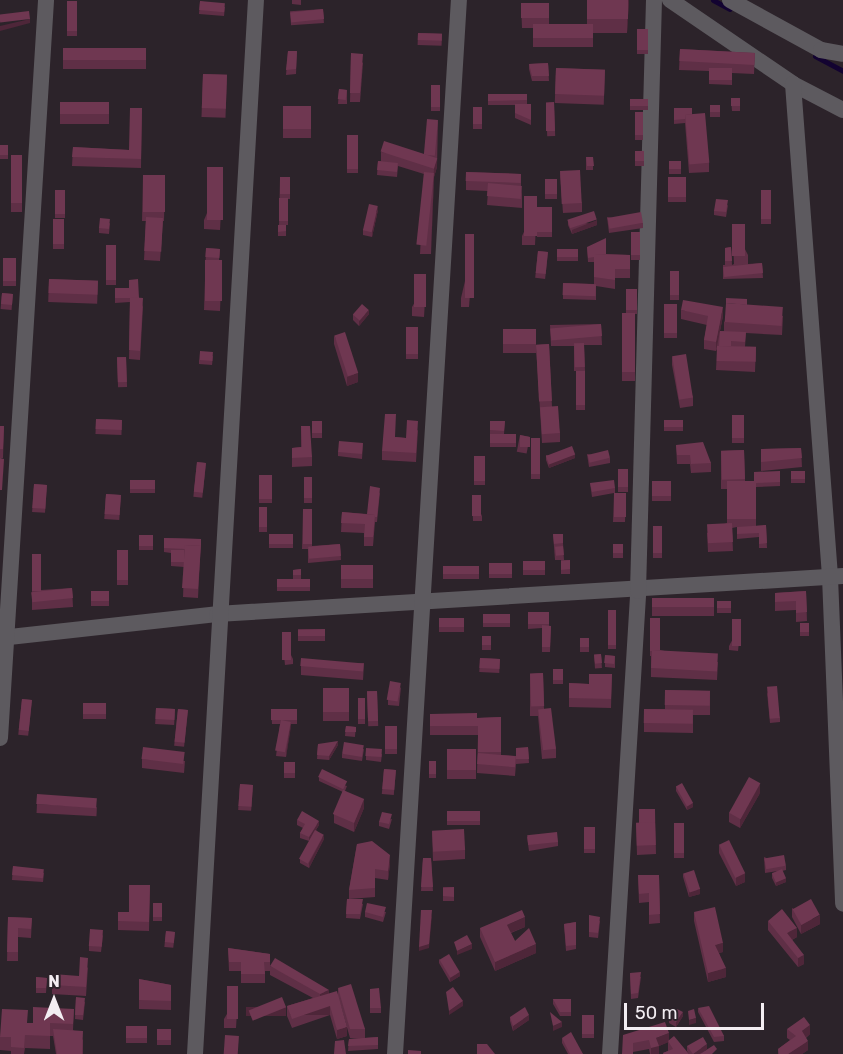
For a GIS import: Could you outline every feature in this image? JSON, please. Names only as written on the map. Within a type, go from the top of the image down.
[{"type":"street","points":[[0,738],[3,638],[46,0]]},
{"type":"street","points":[[195,1054],[217,614],[256,0]]},
{"type":"street","points":[[395,1054],[459,0]]},
{"type":"street","points":[[610,1054],[638,591],[654,0]]},
{"type":"street","points":[[670,0],[793,84],[843,110]]},
{"type":"street","points":[[730,0],[821,50],[843,54]]},
{"type":"street","points":[[793,84],[837,576],[843,904]]},
{"type":"street","points":[[3,638],[217,614],[638,591],[837,576]]},
{"type":"building","points":[[587,0],[628,0],[628,19],[587,19]]},
{"type":"building","points":[[67,1],[77,1],[77,31],[67,31]]},
{"type":"building","points":[[200,1],[225,3],[224,12],[199,10]]},
{"type":"building","points":[[521,3],[549,3],[549,18],[521,18]]},
{"type":"building","points":[[323,9],[324,19],[291,22],[290,12]]},
{"type":"building","points":[[29,11],[30,19],[0,23],[0,15]]},
{"type":"building","points":[[533,24],[593,24],[593,38],[533,38]]},
{"type":"building","points":[[637,29],[648,29],[648,50],[637,50]]},
{"type":"building","points":[[418,33],[442,34],[442,41],[418,40]]},
{"type":"building","points":[[63,48],[146,48],[146,60],[63,60]]},
{"type":"building","points":[[680,49],[755,53],[754,65],[679,61]]},
{"type":"building","points":[[288,51],[297,51],[296,69],[286,70]]},
{"type":"building","points":[[351,53],[363,54],[360,93],[350,93]]},
{"type":"building","points":[[548,63],[549,76],[532,76],[529,64]]},
{"type":"building","points":[[556,68],[605,70],[604,96],[555,94]]},
{"type":"building","points":[[709,68],[732,68],[732,80],[709,80]]},
{"type":"building","points":[[203,74],[227,75],[226,109],[202,108]]},
{"type":"building","points":[[431,85],[440,85],[440,107],[431,107]]},
{"type":"building","points":[[339,89],[347,90],[346,100],[338,99]]},
{"type":"building","points":[[488,94],[527,94],[527,100],[488,101]]},
{"type":"building","points":[[731,98],[740,98],[740,106],[731,106]]},
{"type":"building","points":[[630,99],[648,99],[648,106],[630,106]]},
{"type":"building","points":[[60,102],[109,102],[109,114],[60,114]]},
{"type":"building","points":[[554,102],[555,131],[546,131],[546,103]]},
{"type":"building","points":[[515,104],[531,104],[531,120],[515,113]]},
{"type":"building","points":[[710,105],[720,105],[720,112],[710,112]]},
{"type":"building","points":[[283,106],[311,106],[311,129],[283,129]]},
{"type":"building","points":[[473,107],[482,107],[482,124],[473,124]]},
{"type":"building","points":[[130,108],[142,108],[141,159],[72,157],[73,147],[129,150]]},
{"type":"building","points":[[674,108],[692,108],[692,114],[685,115],[685,119],[674,120]]},
{"type":"building","points":[[635,112],[643,112],[643,135],[635,135]]},
{"type":"building","points":[[705,113],[709,163],[689,165],[685,115]]},
{"type":"building","points":[[427,119],[438,120],[435,156],[424,155]]},
{"type":"building","points":[[347,135],[358,135],[358,169],[347,169]]},
{"type":"building","points":[[384,141],[437,158],[434,169],[381,151]]},
{"type":"building","points":[[0,145],[8,145],[8,155],[0,155]]},
{"type":"building","points":[[635,151],[644,151],[644,161],[635,161]]},
{"type":"building","points":[[11,155],[22,155],[22,203],[11,203]]},
{"type":"building","points":[[586,157],[593,157],[594,166],[587,166]]},
{"type":"building","points":[[378,161],[398,163],[397,172],[377,170]]},
{"type":"building","points":[[669,161],[681,161],[681,169],[669,169]]},
{"type":"building","points":[[207,167],[223,167],[223,220],[207,220]]},
{"type":"building","points":[[580,170],[582,203],[562,204],[560,171]]},
{"type":"building","points":[[424,172],[434,173],[426,246],[416,245]]},
{"type":"building","points":[[466,172],[521,174],[521,183],[466,181]]},
{"type":"building","points":[[143,175],[165,175],[165,212],[143,212]]},
{"type":"building","points":[[280,177],[290,177],[290,194],[280,194]]},
{"type":"building","points":[[668,177],[686,177],[686,197],[668,197]]},
{"type":"building","points":[[545,179],[557,179],[557,194],[545,194]]},
{"type":"building","points":[[488,183],[522,186],[521,199],[487,196]]},
{"type":"building","points":[[55,190],[65,190],[65,214],[55,214]]},
{"type":"building","points":[[761,190],[771,190],[771,219],[761,219]]},
{"type":"building","points":[[524,196],[537,196],[537,236],[524,236]]},
{"type":"building","points":[[279,198],[288,198],[288,221],[279,221]]},
{"type":"building","points":[[716,199],[728,200],[726,212],[714,211]]},
{"type":"building","points":[[369,204],[378,206],[372,232],[363,230]]},
{"type":"building","points":[[537,207],[552,207],[552,232],[537,232]]},
{"type":"building","points":[[594,211],[597,220],[570,228],[567,220]]},
{"type":"building","points":[[641,212],[643,223],[609,229],[608,218]]},
{"type":"building","points":[[146,217],[163,218],[161,252],[144,251]]},
{"type":"building","points":[[100,218],[110,219],[109,229],[99,228]]},
{"type":"building","points":[[53,219],[64,219],[64,244],[53,244]]},
{"type":"building","points":[[732,224],[745,224],[745,256],[732,256]]},
{"type":"building","points":[[278,225],[286,225],[286,231],[278,232]]},
{"type":"building","points":[[631,232],[640,232],[640,255],[631,255]]},
{"type":"building","points":[[465,234],[474,234],[474,298],[465,298]]},
{"type":"building","points":[[606,238],[606,254],[594,254],[594,257],[588,258],[587,247]]},
{"type":"building","points":[[106,245],[116,245],[116,280],[106,280]]},
{"type":"building","points":[[731,247],[732,261],[725,261],[725,248]]},
{"type":"building","points":[[206,248],[220,249],[219,258],[205,257]]},
{"type":"building","points":[[557,249],[578,249],[578,257],[557,257]]},
{"type":"building","points":[[538,251],[548,252],[546,274],[536,273]]},
{"type":"building","points":[[594,254],[630,255],[630,269],[615,269],[615,280],[594,277]]},
{"type":"building","points":[[3,258],[16,258],[16,281],[3,281]]},
{"type":"building","points":[[205,260],[222,260],[222,301],[205,301]]},
{"type":"building","points":[[762,263],[763,273],[724,277],[723,267]]},
{"type":"building","points":[[670,271],[679,271],[679,295],[670,295]]},
{"type":"building","points":[[414,274],[426,274],[426,307],[414,307]]},
{"type":"building","points":[[49,279],[98,281],[97,295],[49,293]]},
{"type":"building","points":[[138,279],[139,298],[115,298],[115,288],[129,288],[129,280]]},
{"type":"building","points":[[563,283],[596,284],[596,296],[563,295]]},
{"type":"building","points":[[626,289],[637,289],[637,310],[626,310]]},
{"type":"building","points":[[2,293],[13,294],[12,305],[1,304]]},
{"type":"building","points":[[130,297],[143,298],[140,351],[129,350]]},
{"type":"building","points":[[726,298],[747,299],[747,305],[726,303]]},
{"type":"building","points":[[683,300],[723,307],[716,342],[704,340],[708,316],[681,310]]},
{"type":"building","points":[[726,303],[783,307],[782,326],[725,322]]},
{"type":"building","points":[[362,304],[369,310],[360,320],[353,315]]},
{"type":"building","points":[[664,304],[677,304],[677,333],[664,333]]},
{"type":"building","points":[[622,313],[635,313],[635,372],[622,372]]},
{"type":"building","points":[[601,324],[602,336],[551,340],[550,328]]},
{"type":"building","points":[[406,327],[418,327],[418,354],[406,354]]},
{"type":"building","points":[[503,329],[536,329],[536,344],[503,344]]},
{"type":"building","points":[[720,331],[746,332],[745,342],[731,341],[731,346],[719,346]]},
{"type":"building","points":[[345,332],[358,373],[348,376],[335,335]]},
{"type":"building","points":[[574,343],[584,343],[585,367],[575,367]]},
{"type":"building","points":[[549,344],[552,401],[539,402],[536,345]]},
{"type":"building","points":[[717,346],[756,347],[756,362],[717,361]]},
{"type":"building","points":[[200,351],[213,352],[212,361],[199,360]]},
{"type":"building","points":[[686,354],[693,397],[679,400],[672,356]]},
{"type":"building","points":[[117,357],[126,357],[127,382],[118,382]]},
{"type":"building","points":[[576,371],[585,371],[585,405],[576,405]]},
{"type":"building","points":[[558,406],[560,433],[542,434],[540,407]]},
{"type":"building","points":[[385,414],[396,414],[395,437],[406,438],[407,420],[418,421],[416,453],[382,451]]},
{"type":"building","points":[[732,415],[744,415],[744,438],[732,438]]},
{"type":"building","points":[[96,419],[122,420],[122,430],[96,429]]},
{"type":"building","points":[[664,420],[683,420],[683,427],[664,427]]},
{"type":"building","points":[[312,421],[322,421],[322,433],[312,433]]},
{"type":"building","points":[[490,421],[505,421],[504,431],[490,430]]},
{"type":"building","points":[[0,426],[4,426],[3,449],[0,449]]},
{"type":"building","points":[[301,426],[310,426],[312,457],[292,458],[292,448],[302,447]]},
{"type":"building","points":[[490,434],[516,434],[516,443],[490,443]]},
{"type":"building","points":[[520,435],[530,437],[530,447],[520,447]]},
{"type":"building","points":[[531,438],[540,438],[540,474],[531,474]]},
{"type":"building","points":[[339,441],[363,443],[362,454],[338,452]]},
{"type":"building","points":[[703,442],[711,463],[691,464],[690,455],[677,455],[676,445]]},
{"type":"building","points":[[572,446],[575,454],[549,464],[546,456]]},
{"type":"building","points":[[801,448],[802,458],[761,462],[761,449]]},
{"type":"building","points":[[608,450],[610,458],[590,463],[588,455]]},
{"type":"building","points":[[744,450],[745,479],[722,480],[721,451]]},
{"type":"building","points":[[474,456],[485,456],[485,481],[474,481]]},
{"type":"building","points":[[0,458],[4,459],[2,490],[0,490]]},
{"type":"building","points":[[197,462],[206,463],[203,493],[194,492]]},
{"type":"building","points":[[618,469],[628,469],[628,487],[618,487]]},
{"type":"building","points":[[780,471],[780,482],[756,483],[754,481],[754,472]]},
{"type":"building","points":[[791,471],[805,471],[805,479],[791,479]]},
{"type":"building","points":[[259,475],[272,475],[272,499],[259,499]]},
{"type":"building","points":[[304,477],[312,477],[312,498],[304,498]]},
{"type":"building","points":[[130,480],[155,480],[155,489],[130,489]]},
{"type":"building","points":[[614,480],[615,488],[592,492],[590,483]]},
{"type":"building","points":[[652,481],[671,481],[671,496],[652,496]]},
{"type":"building","points":[[727,481],[756,481],[756,519],[727,519]]},
{"type":"building","points":[[34,484],[47,485],[45,509],[32,508]]},
{"type":"building","points":[[370,486],[380,488],[377,517],[367,514]]},
{"type":"building","points":[[614,493],[626,493],[626,517],[614,517]]},
{"type":"building","points":[[106,494],[121,495],[120,515],[105,514]]},
{"type":"building","points":[[472,495],[481,495],[481,516],[472,516]]},
{"type":"building","points":[[259,507],[267,507],[267,527],[259,527]]},
{"type":"building","points":[[303,509],[312,509],[312,544],[303,544]]},
{"type":"building","points":[[342,512],[375,515],[373,537],[364,537],[365,524],[341,523]]},
{"type":"building","points":[[732,523],[733,542],[708,543],[707,524]]},
{"type":"building","points":[[766,525],[767,543],[759,544],[759,533],[737,534],[737,527]]},
{"type":"building","points":[[653,526],[662,526],[662,553],[653,553]]},
{"type":"building","points":[[269,534],[293,534],[293,544],[269,544]]},
{"type":"building","points":[[553,534],[563,534],[563,543],[554,544]]},
{"type":"building","points":[[139,535],[153,535],[153,546],[139,546]]},
{"type":"building","points":[[164,538],[201,539],[201,546],[185,545],[185,549],[164,548]]},
{"type":"building","points":[[340,544],[341,556],[309,559],[308,547]]},
{"type":"building","points":[[613,544],[623,544],[623,553],[613,553]]},
{"type":"building","points":[[185,545],[201,546],[198,589],[182,588]]},
{"type":"building","points":[[563,546],[564,555],[556,556],[555,547]]},
{"type":"building","points":[[117,550],[128,550],[128,580],[117,580]]},
{"type":"building","points":[[171,550],[184,550],[184,562],[171,562]]},
{"type":"building","points":[[32,554],[41,554],[41,591],[32,591]]},
{"type":"building","points":[[570,560],[570,569],[561,570],[561,561]]},
{"type":"building","points":[[523,561],[545,561],[545,570],[523,570]]},
{"type":"building","points":[[489,563],[512,563],[512,574],[489,574]]},
{"type":"building","points":[[341,565],[373,565],[373,579],[341,579]]},
{"type":"building","points":[[443,566],[479,566],[479,574],[443,574]]},
{"type":"building","points":[[301,569],[301,575],[293,575],[293,570]]},
{"type":"building","points":[[277,579],[310,579],[310,587],[277,587]]},
{"type":"building","points":[[72,588],[73,598],[32,602],[31,592]]},
{"type":"building","points":[[91,591],[109,591],[109,601],[91,601]]},
{"type":"building","points":[[806,591],[807,612],[796,613],[796,601],[775,602],[775,593]]},
{"type":"building","points":[[652,598],[714,598],[714,607],[652,607]]},
{"type":"building","points":[[717,601],[731,601],[731,608],[717,608]]},
{"type":"building","points":[[608,610],[616,610],[616,645],[608,645]]},
{"type":"building","points":[[528,612],[549,612],[549,624],[528,624]]},
{"type":"building","points":[[483,614],[510,614],[510,623],[483,623]]},
{"type":"building","points":[[439,618],[464,618],[464,627],[439,627]]},
{"type":"building","points":[[650,618],[660,618],[660,650],[650,651]]},
{"type":"building","points":[[732,619],[741,619],[741,646],[732,646]]},
{"type":"building","points":[[800,623],[809,623],[809,632],[800,632]]},
{"type":"building","points":[[542,625],[551,626],[550,647],[542,647]]},
{"type":"building","points":[[325,629],[325,636],[298,636],[298,630]]},
{"type":"building","points":[[282,632],[291,632],[291,660],[282,660]]},
{"type":"building","points":[[482,636],[491,636],[491,645],[482,645]]},
{"type":"building","points":[[580,638],[589,638],[589,647],[580,647]]},
{"type":"building","points":[[652,650],[718,653],[717,671],[651,668]]},
{"type":"building","points":[[601,654],[602,663],[595,664],[594,655]]},
{"type":"building","points":[[605,655],[615,656],[614,664],[604,663]]},
{"type":"building","points":[[301,658],[364,663],[363,671],[300,666]]},
{"type":"building","points":[[480,658],[500,659],[499,669],[479,668]]},
{"type":"building","points":[[553,669],[563,669],[563,680],[553,680]]},
{"type":"building","points":[[530,673],[543,673],[544,706],[531,706]]},
{"type":"building","points":[[589,674],[612,674],[611,699],[569,698],[569,683],[589,684]]},
{"type":"building","points":[[390,681],[401,683],[398,702],[387,700]]},
{"type":"building","points":[[777,686],[780,718],[770,719],[767,687]]},
{"type":"building","points":[[323,688],[349,688],[349,712],[323,712]]},
{"type":"building","points":[[665,690],[710,691],[710,706],[665,705]]},
{"type":"building","points":[[367,691],[377,691],[378,721],[368,721]]},
{"type":"building","points":[[358,698],[365,698],[365,719],[358,719]]},
{"type":"building","points":[[22,699],[32,700],[29,731],[19,730]]},
{"type":"building","points":[[83,703],[106,703],[106,714],[83,714]]},
{"type":"building","points":[[156,708],[175,709],[174,720],[155,719]]},
{"type":"building","points":[[551,708],[556,749],[543,750],[538,710]]},
{"type":"building","points":[[178,709],[188,710],[184,743],[175,742]]},
{"type":"building","points":[[271,709],[297,709],[297,720],[271,720]]},
{"type":"building","points":[[644,709],[693,710],[693,724],[644,723]]},
{"type":"building","points":[[477,713],[477,718],[501,717],[501,752],[478,752],[478,726],[430,726],[430,714]]},
{"type":"building","points":[[281,720],[291,722],[285,752],[275,750]]},
{"type":"building","points":[[346,726],[356,727],[356,732],[345,732]]},
{"type":"building","points":[[385,726],[397,726],[397,749],[385,749]]},
{"type":"building","points":[[338,741],[329,756],[317,755],[318,744]]},
{"type":"building","points":[[344,742],[364,745],[362,757],[342,754]]},
{"type":"building","points":[[143,747],[185,752],[183,764],[142,759]]},
{"type":"building","points":[[528,747],[529,759],[516,759],[516,748]]},
{"type":"building","points":[[366,748],[382,749],[381,757],[365,756]]},
{"type":"building","points":[[447,749],[476,749],[476,770],[447,770]]},
{"type":"building","points":[[478,753],[516,756],[515,767],[477,764]]},
{"type":"building","points":[[429,761],[436,761],[436,774],[429,774]]},
{"type":"building","points":[[284,762],[295,762],[295,773],[284,773]]},
{"type":"building","points":[[322,769],[347,781],[343,789],[318,777]]},
{"type":"building","points":[[384,769],[396,770],[394,790],[382,789]]},
{"type":"building","points":[[749,777],[760,783],[740,819],[729,813]]},
{"type":"building","points":[[682,783],[693,803],[687,807],[676,786]]},
{"type":"building","points":[[240,784],[253,785],[251,807],[238,806]]},
{"type":"building","points":[[343,790],[364,799],[354,823],[333,814]]},
{"type":"building","points":[[37,794],[97,798],[96,808],[36,804]]},
{"type":"building","points":[[639,809],[655,809],[655,823],[639,823]]},
{"type":"building","points":[[302,811],[319,821],[309,837],[300,833],[305,824],[297,820]]},
{"type":"building","points":[[447,811],[480,811],[480,821],[447,821]]},
{"type":"building","points":[[382,812],[392,814],[389,824],[379,822]]},
{"type":"building","points":[[655,822],[656,845],[637,846],[636,823]]},
{"type":"building","points":[[674,823],[684,823],[684,853],[674,853]]},
{"type":"building","points":[[584,827],[595,827],[595,849],[584,849]]},
{"type":"building","points":[[464,829],[465,850],[433,852],[432,831]]},
{"type":"building","points":[[315,830],[324,835],[308,864],[299,859]]},
{"type":"building","points":[[557,832],[558,842],[528,845],[527,835]]},
{"type":"building","points":[[729,840],[745,873],[735,878],[719,845]]},
{"type":"building","points":[[372,841],[390,855],[388,871],[375,869],[375,888],[349,890],[357,844]]},
{"type":"building","points":[[784,855],[786,866],[766,869],[764,858]]},
{"type":"building","points":[[423,858],[431,858],[433,887],[421,887]]},
{"type":"building","points":[[13,866],[44,869],[43,878],[12,875]]},
{"type":"building","points":[[782,869],[786,878],[776,883],[772,873]]},
{"type":"building","points":[[694,870],[700,889],[690,892],[684,873]]},
{"type":"building","points":[[638,875],[659,875],[660,914],[649,915],[649,893],[639,894]]},
{"type":"building","points":[[129,885],[150,885],[149,922],[118,921],[118,912],[129,912]]},
{"type":"building","points":[[454,887],[454,897],[443,896],[443,888]]},
{"type":"building","points":[[347,899],[363,899],[360,914],[346,914]]},
{"type":"building","points":[[811,899],[820,915],[801,925],[793,909]]},
{"type":"building","points":[[153,903],[162,903],[162,917],[153,917]]},
{"type":"building","points":[[367,903],[386,907],[383,917],[365,912]]},
{"type":"building","points":[[715,907],[723,943],[715,945],[726,968],[708,973],[694,912]]},
{"type":"building","points":[[782,909],[797,928],[787,933],[804,955],[798,958],[768,921]]},
{"type":"building","points":[[421,910],[432,910],[429,944],[419,947]]},
{"type":"building","points":[[522,910],[525,917],[507,925],[515,941],[529,928],[536,944],[495,962],[480,928]]},
{"type":"building","points":[[589,915],[600,917],[598,933],[589,932]]},
{"type":"building","points":[[8,917],[32,918],[31,929],[18,928],[18,952],[7,952]]},
{"type":"building","points":[[576,922],[576,945],[566,946],[564,924]]},
{"type":"building","points":[[90,929],[103,930],[102,947],[89,946]]},
{"type":"building","points":[[166,931],[175,932],[174,943],[165,942]]},
{"type":"building","points":[[467,935],[472,944],[457,951],[454,942]]},
{"type":"building","points":[[228,948],[270,954],[270,962],[264,962],[265,974],[241,974],[241,962],[229,962]]},
{"type":"building","points":[[449,954],[460,972],[450,978],[440,960]]},
{"type":"building","points":[[80,957],[88,958],[86,987],[52,985],[53,974],[79,976]]},
{"type":"building","points":[[275,958],[329,990],[320,994],[270,966]]},
{"type":"building","points":[[641,972],[638,993],[631,994],[630,973]]},
{"type":"building","points":[[36,977],[47,978],[46,988],[36,988]]},
{"type":"building","points":[[139,979],[171,985],[171,1001],[139,1000]]},
{"type":"building","points":[[351,984],[365,1029],[350,1029],[338,988]]},
{"type":"building","points":[[227,986],[238,986],[238,1019],[227,1019]]},
{"type":"building","points":[[453,987],[463,1001],[449,1011],[446,992]]},
{"type":"building","points":[[379,988],[381,1008],[370,1008],[370,989]]},
{"type":"building","points":[[337,991],[347,1027],[337,1030],[330,1006],[292,1019],[287,1006]]},
{"type":"building","points":[[76,997],[85,998],[83,1015],[75,1015]]},
{"type":"building","points":[[282,997],[286,1007],[253,1021],[249,1010]]},
{"type":"building","points":[[553,999],[571,999],[571,1012],[560,1012]]},
{"type":"building","points":[[709,1006],[724,1036],[714,1037],[698,1008]]},
{"type":"building","points":[[33,1007],[74,1009],[73,1024],[50,1023],[50,1036],[25,1035],[24,1048],[11,1047],[11,1037],[0,1037],[2,1009],[28,1010],[27,1023],[33,1023]]},
{"type":"building","points":[[525,1007],[529,1015],[513,1026],[510,1017]]},
{"type":"building","points":[[677,1009],[683,1012],[676,1022],[669,1018]]},
{"type":"building","points":[[694,1009],[696,1018],[689,1020],[688,1011]]},
{"type":"building","points":[[550,1012],[562,1022],[553,1026]]},
{"type":"building","points":[[582,1015],[594,1015],[594,1034],[582,1034]]},
{"type":"building","points":[[804,1017],[810,1025],[802,1031],[808,1041],[788,1054],[779,1054],[778,1049],[796,1036],[787,1029]]},
{"type":"building","points":[[665,1022],[669,1033],[656,1038],[659,1046],[651,1048],[649,1040],[633,1043],[633,1054],[622,1054],[623,1035]]},
{"type":"building","points":[[126,1026],[147,1026],[147,1038],[126,1038]]},
{"type":"building","points":[[53,1029],[83,1031],[82,1054],[57,1054]]},
{"type":"building","points":[[157,1029],[171,1029],[171,1040],[157,1040]]},
{"type":"building","points":[[571,1032],[583,1054],[570,1054],[562,1038]]},
{"type":"building","points":[[225,1035],[239,1036],[238,1054],[224,1054]]},
{"type":"building","points":[[674,1036],[689,1054],[663,1053],[673,1049],[668,1041]]},
{"type":"building","points":[[378,1037],[378,1045],[348,1046],[349,1039]]},
{"type":"building","points":[[703,1037],[707,1044],[693,1054],[687,1046]]},
{"type":"building","points":[[344,1040],[346,1054],[334,1054],[335,1041]]},
{"type":"building","points":[[477,1044],[487,1044],[495,1054],[477,1054]]},
{"type":"building","points":[[714,1045],[717,1049],[712,1054],[700,1054]]},
{"type":"building","points":[[408,1050],[421,1051],[421,1054],[408,1054]]},
{"type":"waterway","points":[[713,0],[730,9]]},
{"type":"waterway","points":[[815,56],[843,71]]}]
